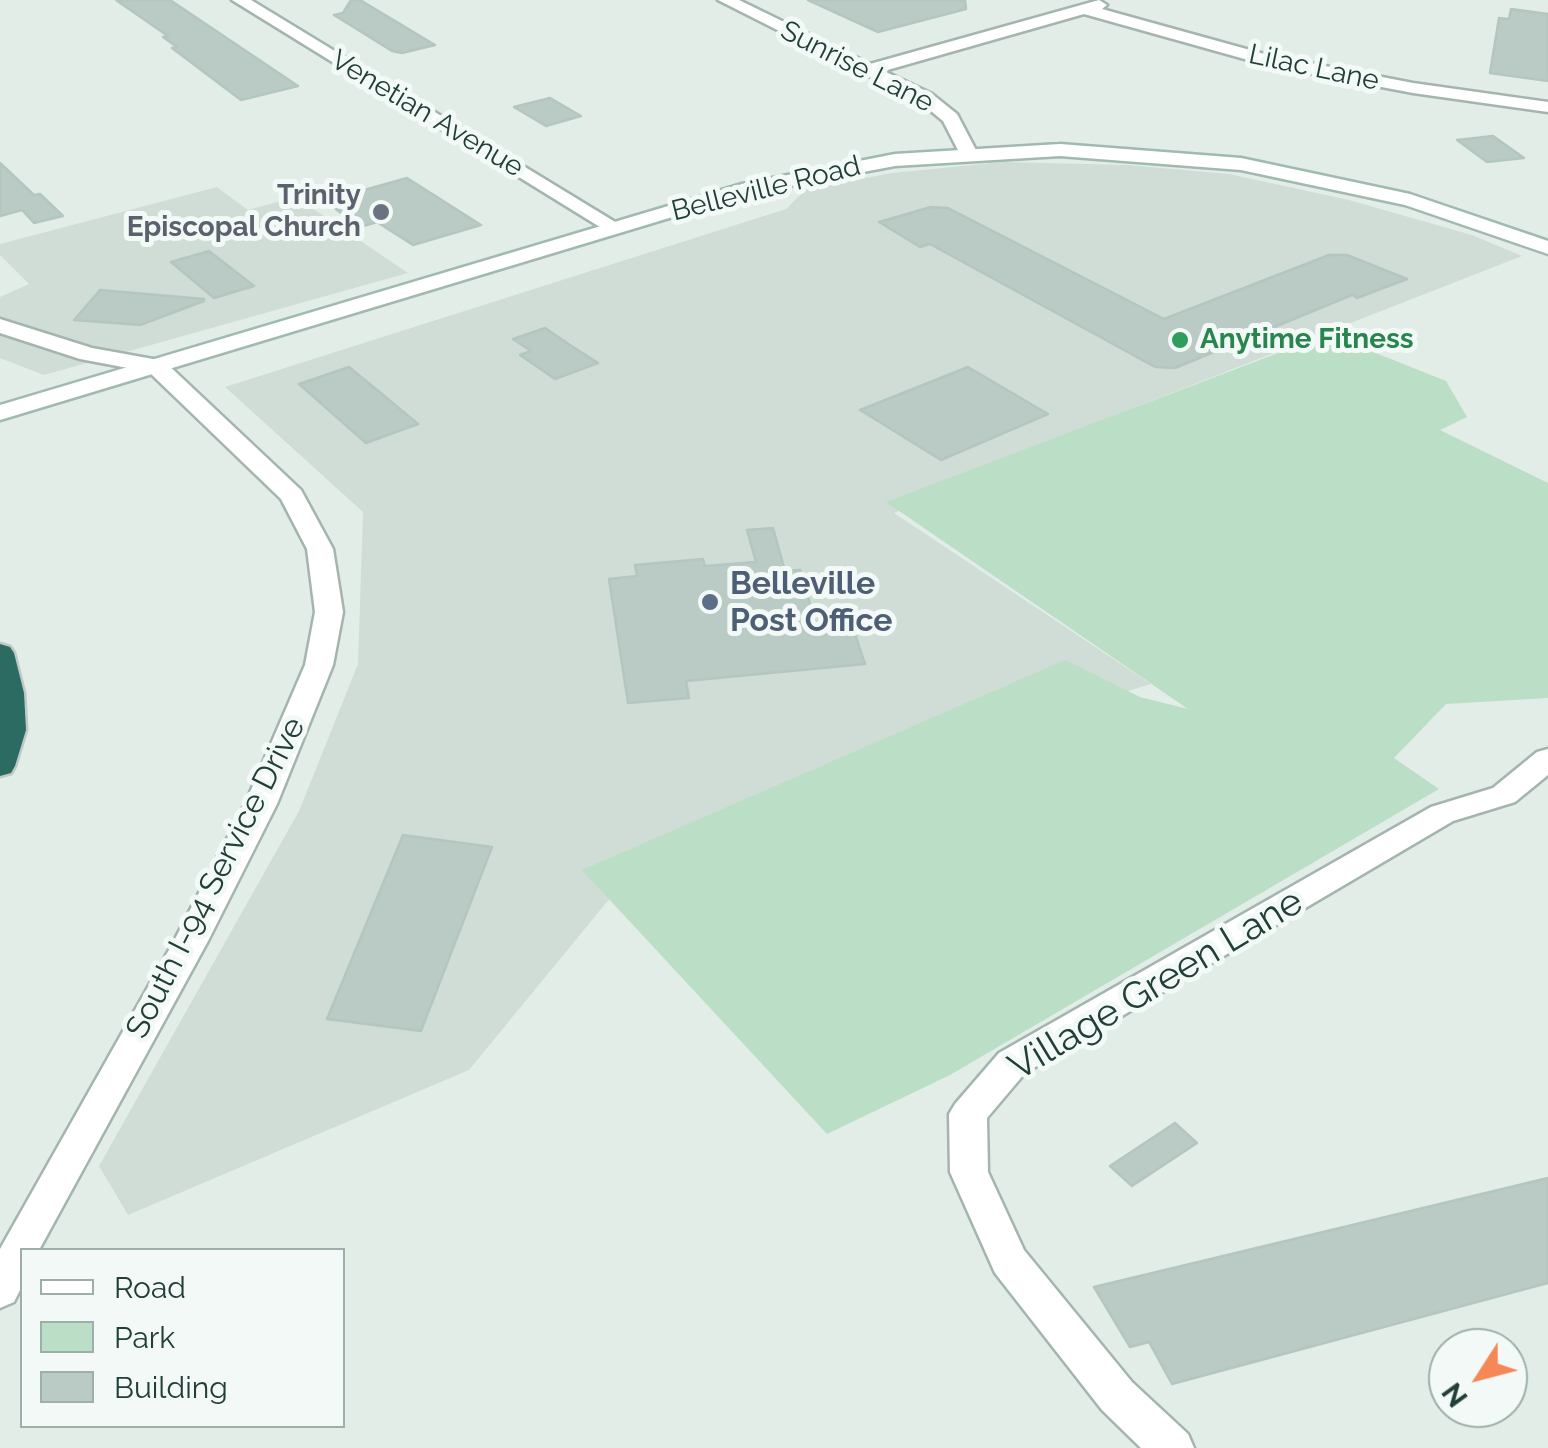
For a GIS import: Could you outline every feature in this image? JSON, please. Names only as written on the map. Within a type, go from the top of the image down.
[{"type":"highway","points":[[0,653],[9,692],[11,730],[0,766]]},
{"type":"street","name":"Venetian Avenue","points":[[240,0],[614,228]]},
{"type":"street","name":"Sunrise Lane","points":[[726,0],[911,89],[951,118],[970,154]]},
{"type":"street","points":[[871,69],[1116,0]]},
{"type":"street","name":"Lilac Lane","points":[[1084,9],[1198,43],[1323,72],[1548,107]]},
{"type":"street","name":"Belleville Road","points":[[0,412],[614,228],[813,173],[895,160],[970,154],[1105,152],[1256,166],[1410,200],[1548,248]]},
{"type":"street","points":[[0,326],[88,354],[156,366]]},
{"type":"street","name":"South I-94 Service Drive","points":[[21,1248],[261,804],[320,665],[326,638],[327,580],[309,521],[281,484],[156,366]]},
{"type":"street","name":"Village Green Lane","points":[[1172,1448],[1117,1396],[1009,1261],[969,1172],[968,1114],[1012,1064],[1442,814],[1504,795],[1548,760]]},
{"type":"street","name":"South I-94 Service Drive","points":[[0,1290],[20,1251]]},
{"type":"shaded area","points":[[1003,162],[1128,165],[1229,174],[1349,200],[1472,235],[1522,256],[1141,405],[894,513],[1151,684],[766,802],[629,875],[469,1070],[128,1215],[99,1166],[299,811],[358,664],[363,512],[225,387],[786,209],[806,189],[892,173]]},
{"type":"shaded area","points":[[217,187],[248,210],[296,197],[408,273],[44,375],[0,358],[0,297],[29,284],[0,255],[0,244]]},
{"type":"green space","points":[[1328,334],[1446,381],[1467,417],[1440,430],[1548,483],[1548,698],[1446,704],[1394,758],[1439,789],[950,1075],[827,1134],[582,870],[1065,660],[1140,697],[1188,709],[886,502]]},
{"type":"building","points":[[116,0],[170,0],[298,86],[241,100],[172,48],[177,47],[163,37],[168,36]]},
{"type":"building","points":[[351,0],[360,0],[435,45],[402,53],[392,51],[334,15],[343,13]]},
{"type":"building","points":[[808,0],[965,0],[966,9],[878,32]]},
{"type":"building","points":[[1511,9],[1548,14],[1548,81],[1490,73],[1499,18],[1509,19]]},
{"type":"building","points":[[550,98],[581,116],[546,126],[514,107]]},
{"type":"building","points":[[1493,136],[1524,158],[1487,162],[1457,140]]},
{"type":"building","points":[[0,163],[63,216],[34,223],[22,210],[0,216]]},
{"type":"building","name":"Trinity Episcopal Church","points":[[407,178],[481,225],[413,245],[377,222],[360,227],[325,201]]},
{"type":"building","points":[[931,207],[948,208],[1164,319],[1329,255],[1347,255],[1407,279],[1357,298],[1352,295],[1175,368],[1155,367],[930,244],[920,247],[879,222]]},
{"type":"building","points":[[209,251],[254,286],[214,298],[171,262]]},
{"type":"building","points":[[100,290],[204,301],[140,325],[74,320]]},
{"type":"building","points":[[545,328],[598,363],[555,379],[520,355],[531,351],[513,339]]},
{"type":"building","points":[[349,367],[418,424],[366,443],[299,384]]},
{"type":"building","points":[[968,367],[1048,414],[941,460],[860,410]]},
{"type":"building","name":"Belleville Post Office","points":[[773,528],[785,571],[800,570],[817,628],[852,625],[865,664],[686,681],[689,698],[628,703],[609,579],[637,576],[635,565],[703,559],[705,566],[756,562],[747,530]]},
{"type":"building","points":[[403,835],[492,847],[421,1031],[327,1019]]},
{"type":"building","points":[[1175,1123],[1197,1143],[1132,1186],[1110,1166]]},
{"type":"building","points":[[1548,1178],[1548,1283],[1172,1384],[1149,1342],[1130,1347],[1094,1287]]},
{"type":"place","name":"Trinity Episcopal Church","points":[[381,212]]},
{"type":"place","name":"Anytime Fitness","points":[[1180,340]]},
{"type":"place","name":"Belleville Post Office","points":[[710,602]]}]
